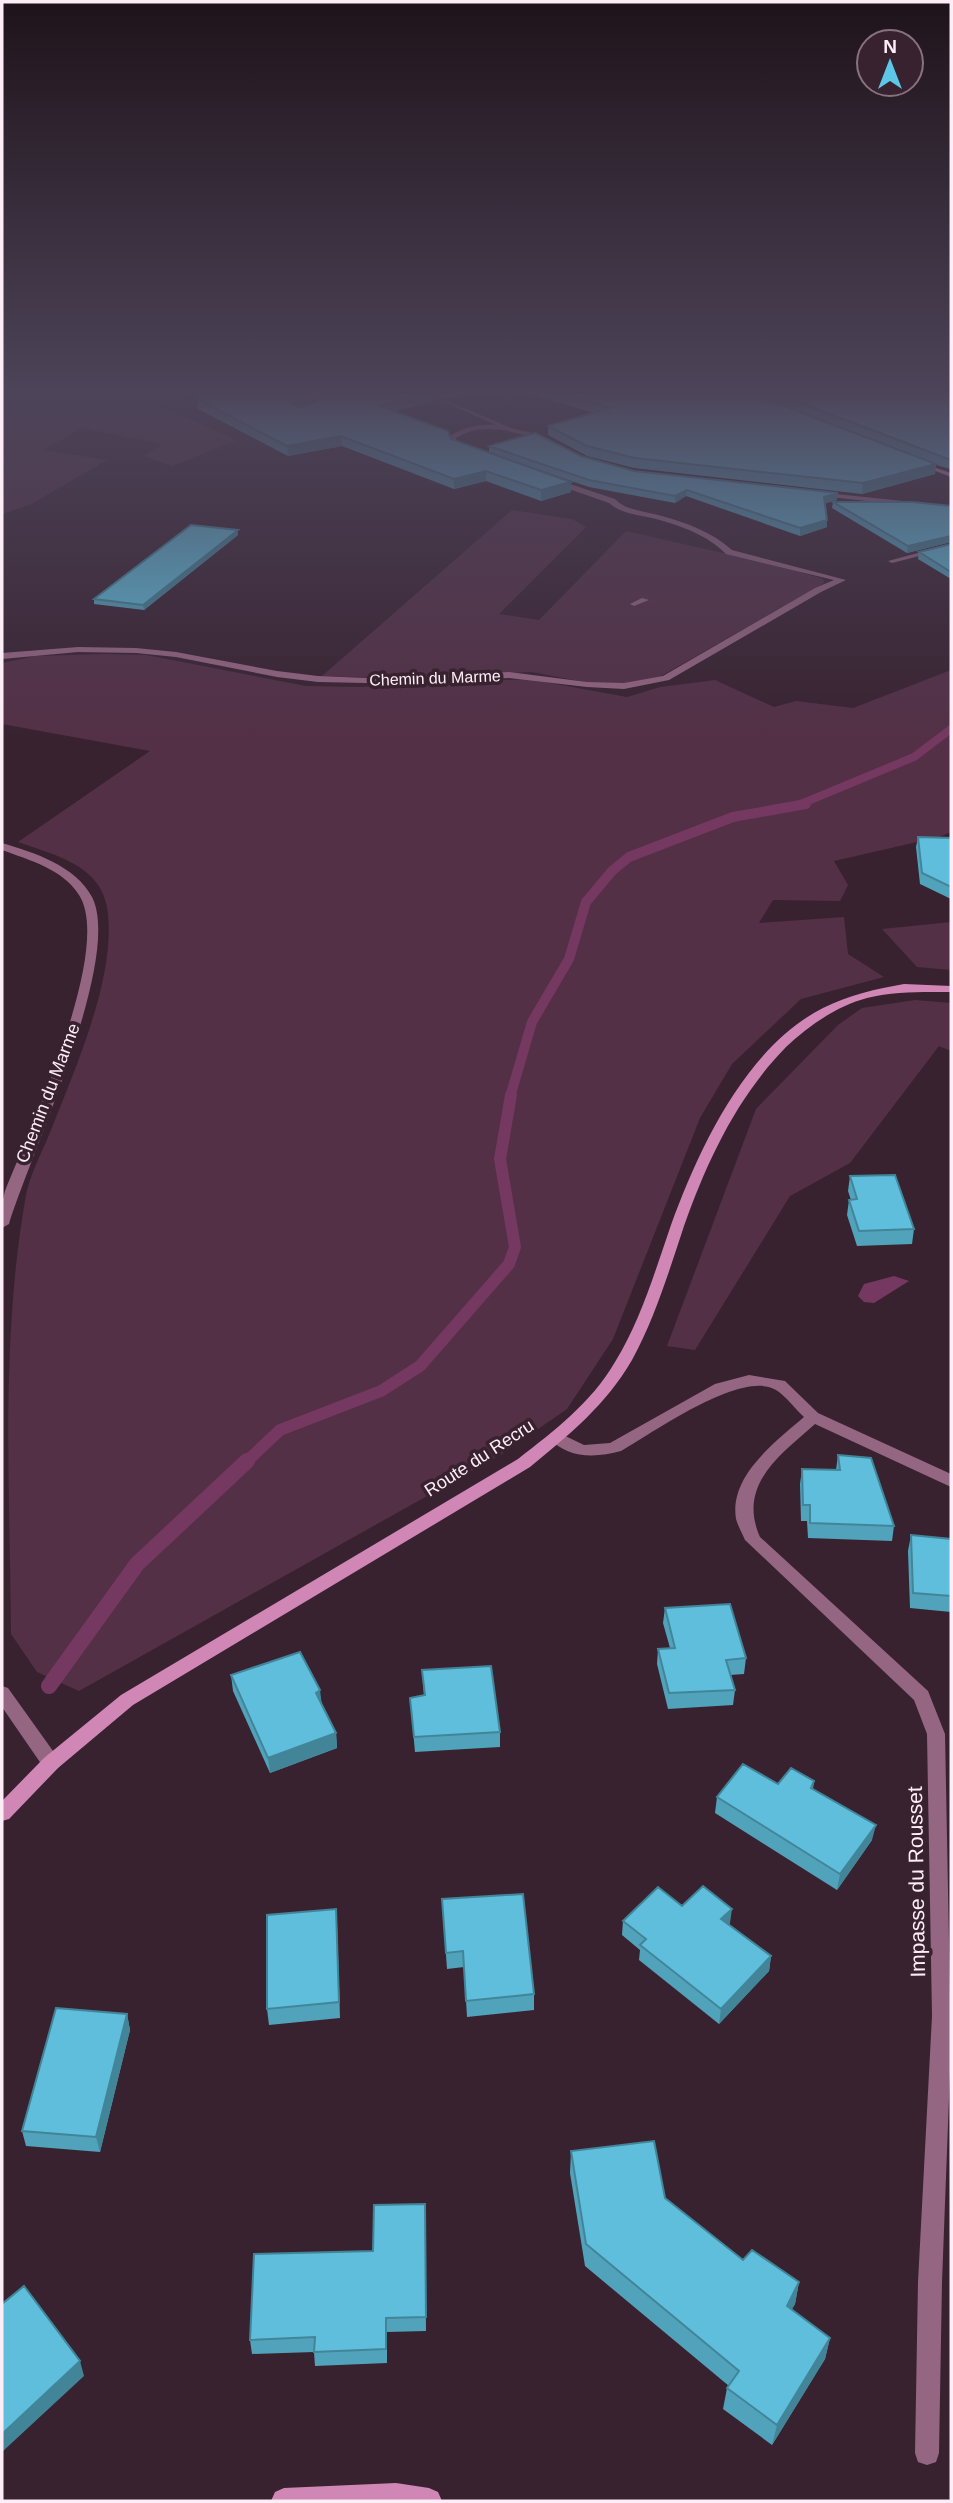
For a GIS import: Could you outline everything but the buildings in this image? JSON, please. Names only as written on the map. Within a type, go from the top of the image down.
[{"type":"street","name":"Chemin du Marme","points":[[2,656],[120,649],[157,652],[323,679],[381,680],[506,675],[534,676],[620,689],[640,687],[666,678],[818,590],[842,580],[729,552],[718,542],[693,530],[618,507]]},
{"type":"street","points":[[892,561],[951,546]]},
{"type":"street","points":[[634,604],[645,600]]},
{"type":"street","name":"Chemin du Marme","points":[[2,846],[53,866],[74,881],[87,898],[94,929],[93,957],[79,1014],[10,1190],[2,1224]]},
{"type":"street","name":"Route du Recru","points":[[2,1813],[51,1763],[127,1700],[524,1463],[556,1437],[610,1383],[642,1320],[698,1173],[737,1100],[778,1046],[830,1006],[850,998],[905,988],[951,989]]},
{"type":"street","points":[[556,1437],[577,1452],[599,1452],[615,1447],[720,1388],[749,1380],[779,1385],[813,1417],[951,1481]]},
{"type":"street","name":"Impasse du Rousset","points":[[813,1417],[764,1462],[750,1482],[744,1498],[745,1529],[753,1540],[922,1696],[936,1734],[942,2016],[930,2282],[927,2453]]},
{"type":"street","points":[[2,1693],[51,1763]]},
{"type":"street","points":[[284,2501],[396,2496],[429,2501]]},
{"type":"shaded area","points":[[2,507],[24,507],[2,514]]},
{"type":"shaded area","points":[[512,510],[572,519],[586,527],[499,614],[539,620],[626,531],[785,567],[823,579],[824,583],[656,679],[605,686],[532,672],[376,678],[322,676]]},
{"type":"shaded area","points":[[146,655],[306,686],[360,687],[528,679],[627,697],[660,687],[715,680],[774,707],[796,701],[853,708],[951,670],[951,832],[834,861],[848,885],[840,901],[773,900],[759,923],[844,917],[848,954],[884,977],[801,999],[732,1064],[700,1118],[613,1339],[567,1409],[502,1454],[79,1691],[37,1672],[11,1634],[8,1469],[10,1359],[18,1250],[26,1195],[92,1023],[106,962],[109,934],[107,907],[103,892],[95,880],[72,863],[18,842],[150,751],[2,724],[2,663],[36,656]]},
{"type":"shaded area","points":[[951,922],[951,970],[917,967],[882,929]]},
{"type":"shaded area","points":[[915,1000],[951,1003],[951,1051],[939,1046],[850,1163],[790,1196],[695,1350],[667,1346],[756,1109],[838,1025],[862,1008]]},
{"type":"shaded area","points":[[894,1276],[909,1281],[874,1303],[864,1302],[858,1296],[864,1284]]},
{"type":"waterway","points":[[797,806],[914,757],[951,729]]},
{"type":"waterway","points":[[797,806],[806,804]]},
{"type":"waterway","points":[[510,1097],[532,1022],[569,959],[586,902],[612,871],[629,857],[733,817],[797,806]]},
{"type":"waterway","points":[[245,1463],[280,1430],[381,1391],[420,1366],[509,1264],[515,1247],[500,1159],[511,1095]]},
{"type":"waterway","points":[[49,1686],[137,1564],[247,1461]]}]
